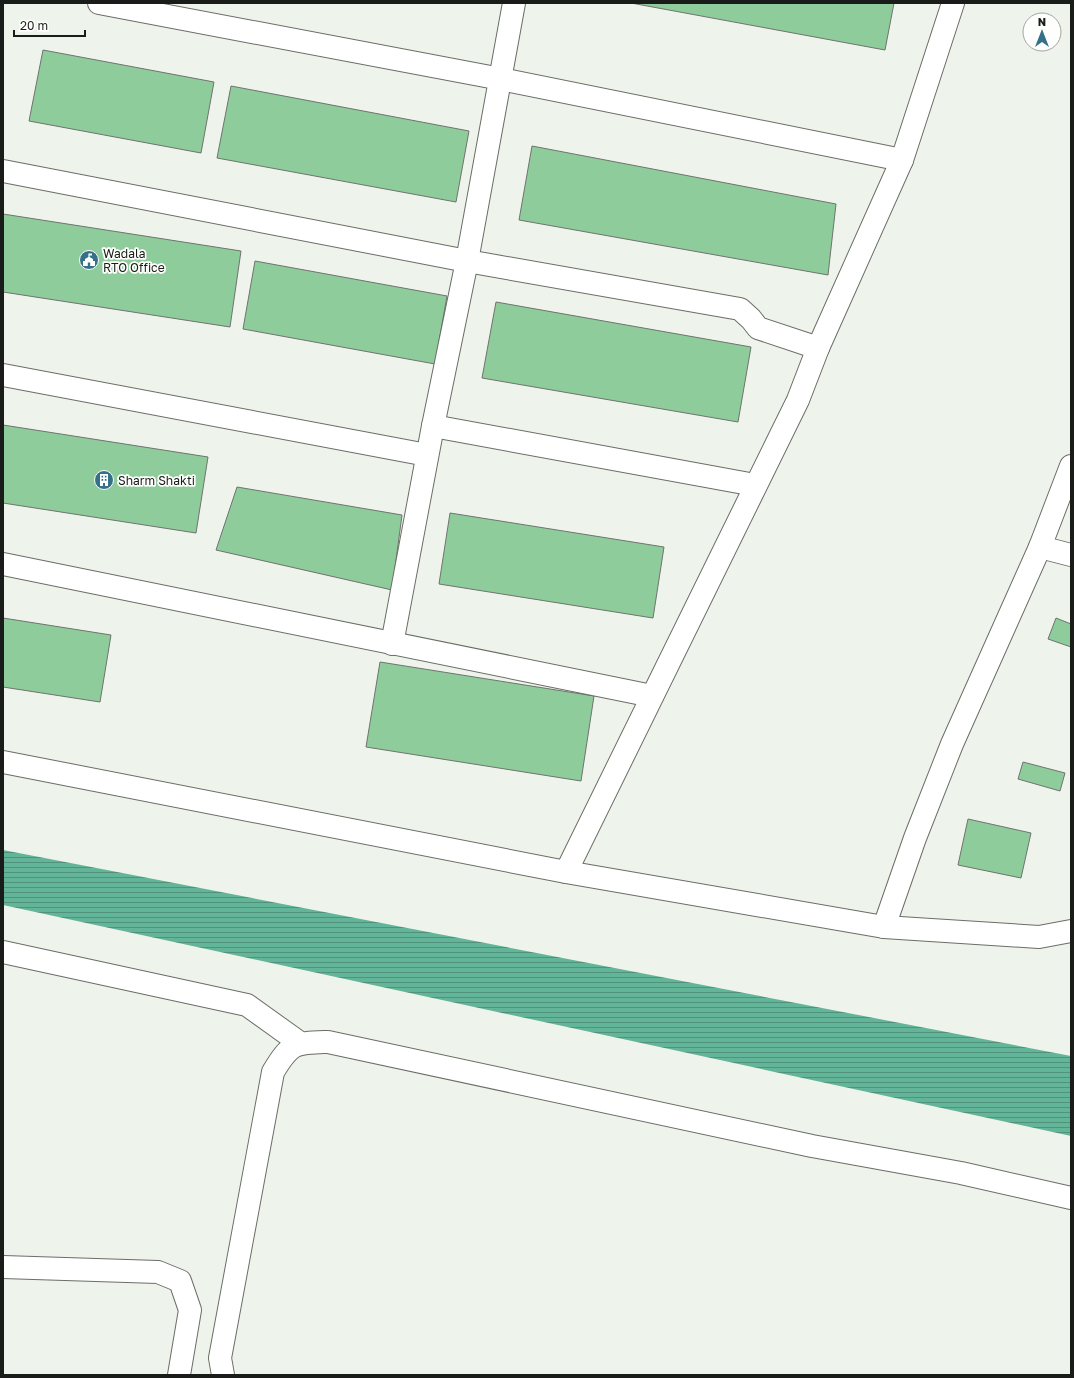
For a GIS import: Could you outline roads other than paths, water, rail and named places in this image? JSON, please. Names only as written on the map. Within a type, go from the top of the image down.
[{"type":"street","points":[[99,3],[501,79],[902,160]]},
{"type":"street","points":[[392,644],[427,455],[467,261],[514,3]]},
{"type":"street","points":[[566,872],[798,400],[818,348],[902,160],[953,3]]},
{"type":"street","points":[[3,171],[467,261],[740,309],[758,328],[818,348]]},
{"type":"street","points":[[3,375],[427,455]]},
{"type":"street","points":[[433,426],[755,485]]},
{"type":"street","points":[[884,927],[915,838],[952,744],[1040,546],[1071,466]]},
{"type":"street","points":[[1040,546],[1071,555]]},
{"type":"street","points":[[3,564],[652,696]]},
{"type":"street","points":[[3,762],[566,872],[884,927],[1039,937],[1071,930]]},
{"type":"street","points":[[3,952],[247,1005],[300,1043]]},
{"type":"street","points":[[223,1375],[220,1358],[273,1072],[284,1053],[300,1043],[328,1042],[812,1146],[961,1173],[1071,1198]]},
{"type":"street","points":[[3,1267],[158,1272],[180,1281],[190,1310],[179,1375]]},
{"type":"place","name":"Wadala RTO Office","points":[[89,260]]},
{"type":"place","name":"Sharm Shakti","points":[[104,480]]}]
